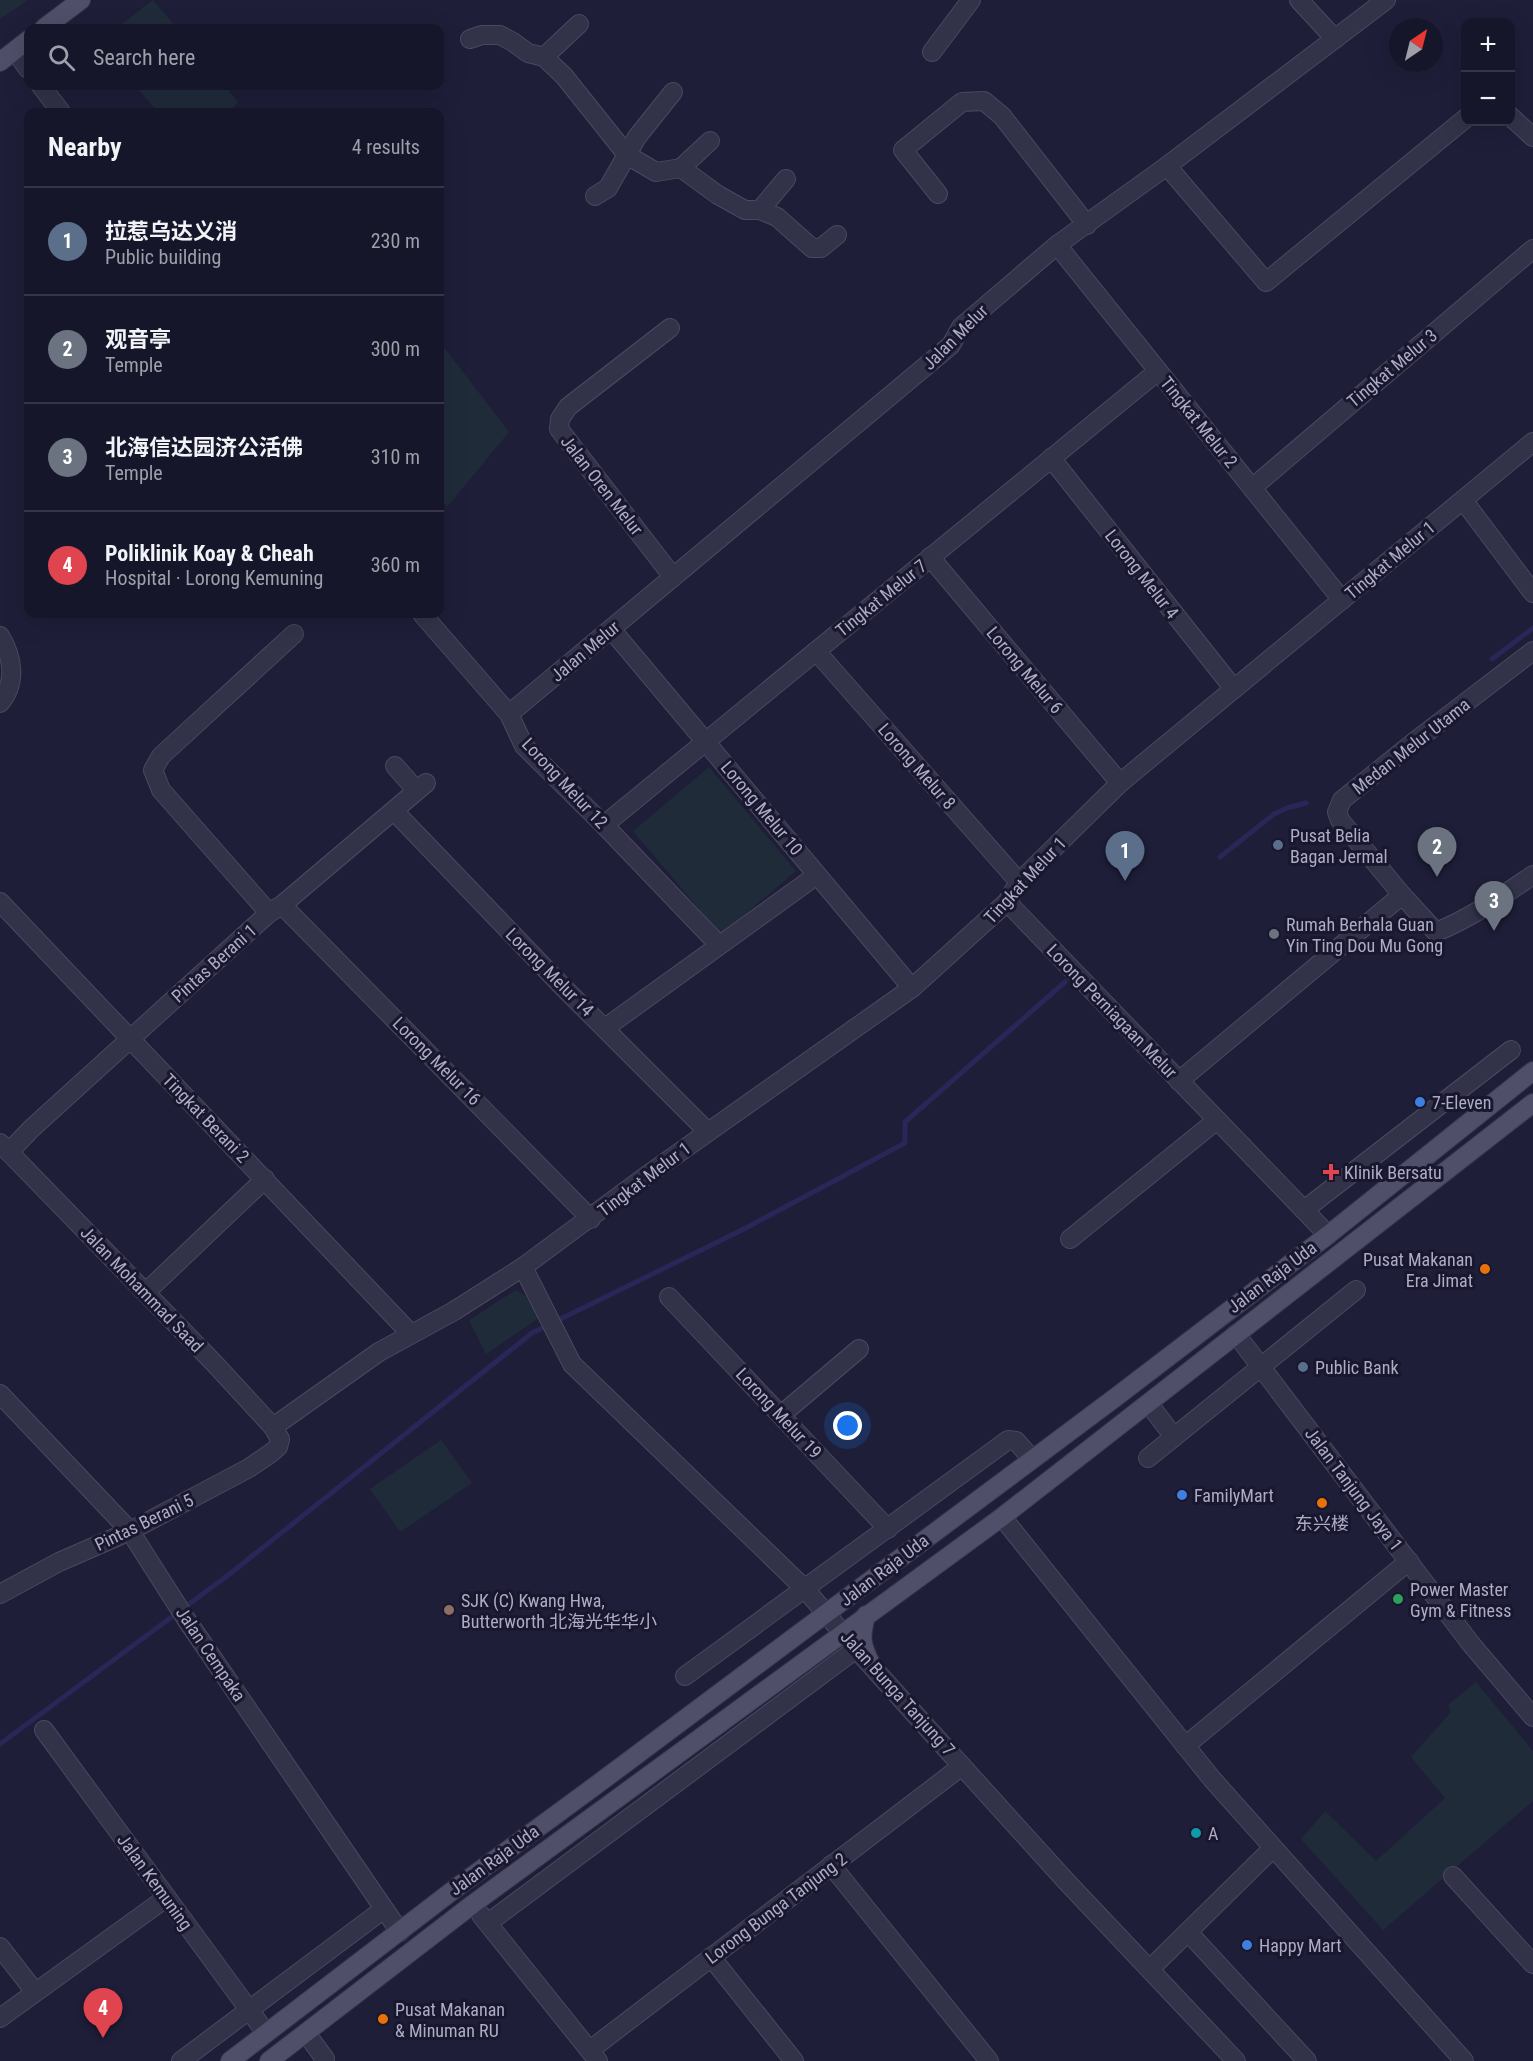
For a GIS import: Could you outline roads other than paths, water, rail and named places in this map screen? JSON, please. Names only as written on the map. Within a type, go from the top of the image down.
[{"type":"main road","points":[[49,24],[81,0]]},
{"type":"main road","name":"Jalan Raja Uda","points":[[230,2061],[456,1888],[1116,1397],[1328,1235],[1533,1071]]},
{"type":"main road","name":"Jalan Raja Uda","points":[[269,2061],[473,1905],[1002,1517],[1533,1103]]},
{"type":"main road","points":[[866,1615],[861,1639],[870,1662]]},
{"type":"main road","points":[[784,1644],[794,1648],[799,1654],[801,1663]]},
{"type":"street","points":[[932,52],[971,0]]},
{"type":"street","points":[[1299,0],[1335,39]]},
{"type":"street","name":"Jalan Melur","points":[[509,714],[951,345],[961,327],[1057,244],[1087,225],[1167,166],[1386,0]]},
{"type":"street","points":[[544,57],[579,24]]},
{"type":"street","points":[[470,39],[482,35],[500,35],[528,53],[544,57],[564,76],[627,156],[656,172],[681,168],[710,141]]},
{"type":"street","points":[[14,51],[24,64]]},
{"type":"street","points":[[44,90],[58,108]]},
{"type":"street","points":[[595,196],[608,188],[637,137],[673,92]]},
{"type":"street","points":[[938,194],[903,150],[963,102],[984,101],[1002,116],[1087,225]]},
{"type":"street","points":[[1515,121],[1533,137]]},
{"type":"street","points":[[1167,166],[1266,282],[1461,122]]},
{"type":"street","points":[[681,168],[718,195],[745,210],[760,210],[777,217],[812,248],[821,248],[837,235]]},
{"type":"street","points":[[760,210],[786,179]]},
{"type":"street","name":"Tingkat Melur 2","points":[[1057,244],[1342,600]]},
{"type":"street","name":"Tingkat Melur 3","points":[[1252,488],[1533,249]]},
{"type":"street","name":"Jalan Oren Melur","points":[[670,328],[568,407],[560,419],[559,429],[673,577]]},
{"type":"street","name":"Tingkat Melur 7","points":[[604,825],[1158,370]]},
{"type":"street","name":"Tingkat Melur 1","points":[[524,1267],[708,1132],[912,988],[1007,902],[1018,882],[1120,783],[1533,442]]},
{"type":"street","name":"Lorong Melur 4","points":[[1051,458],[1233,689]]},
{"type":"street","points":[[1463,500],[1533,593]]},
{"type":"street","name":"Lorong Melur 6","points":[[930,557],[1120,783]]},
{"type":"street","name":"Lorong Melur 12","points":[[425,618],[509,714],[524,746],[604,825],[718,944]]},
{"type":"street","name":"Lorong Melur 10","points":[[611,629],[912,988]]},
{"type":"street","name":"Lorong Melur 16","points":[[294,634],[161,756],[153,770],[161,790],[276,909],[591,1219]]},
{"type":"street","points":[[0,636],[10,661],[12,682],[0,703]]},
{"type":"street","name":"Lorong Melur 8","points":[[816,651],[1018,882]]},
{"type":"street","name":"Medan Melur Utama","points":[[1533,651],[1342,800],[1337,812],[1340,820],[1436,932],[1450,927],[1533,875]]},
{"type":"street","name":"Pintas Berani 1","points":[[4,1147],[31,1129],[276,909],[421,787],[395,766]]},
{"type":"street","name":"Lorong Melur 14","points":[[394,811],[539,963],[708,1132]]},
{"type":"street","points":[[605,1028],[718,944],[817,875]]},
{"type":"street","points":[[1179,1081],[1402,895]]},
{"type":"street","name":"Tingkat Berani 2","points":[[0,902],[411,1334]]},
{"type":"street","name":"Lorong Perniagaan Melur","points":[[1007,902],[1328,1235]]},
{"type":"street","points":[[1304,1210],[1511,1050]]},
{"type":"street","points":[[1070,1239],[1217,1120]]},
{"type":"street","name":"Jalan Mohammad Saad","points":[[4,1147],[146,1292],[277,1433]]},
{"type":"street","points":[[146,1292],[265,1179]]},
{"type":"street","name":"Pintas Berani 5","points":[[0,1594],[60,1562],[130,1531],[249,1468],[278,1446],[277,1433],[379,1352],[454,1311],[524,1267]]},
{"type":"street","name":"Jalan Bunga Tanjung 7","points":[[524,1267],[546,1316],[572,1364],[805,1589],[856,1649],[1072,1888],[1236,2061]]},
{"type":"street","points":[[1148,1458],[1356,1290]]},
{"type":"street","name":"Lorong Melur 19","points":[[669,1297],[888,1529]]},
{"type":"street","name":"Jalan Tanjung Jaya 1","points":[[1236,1334],[1471,1644],[1533,1717]]},
{"type":"street","points":[[781,1415],[859,1349]]},
{"type":"street","name":"Jalan Cempaka","points":[[0,1394],[130,1531],[175,1602],[400,1932]]},
{"type":"street","points":[[1149,1404],[1174,1437]]},
{"type":"street","name":"Jalan Raja Uda","points":[[685,1676],[1008,1440],[1016,1441],[1032,1459]]},
{"type":"street","points":[[1002,1517],[1212,1779],[1464,2061]]},
{"type":"street","points":[[1185,1746],[1409,1562]]},
{"type":"street","points":[[488,1923],[856,1649]]},
{"type":"street","name":"Jalan Kemuning","points":[[44,1730],[266,2033]]},
{"type":"street","name":"Lorong Bunga Tanjung 2","points":[[594,2055],[711,1957],[962,1766]]},
{"type":"street","points":[[1150,1969],[1273,1848]]},
{"type":"street","points":[[831,1865],[990,2061]]},
{"type":"street","points":[[1453,1876],[1533,1964]]},
{"type":"street","points":[[0,2018],[166,1898]]},
{"type":"street","points":[[473,1905],[594,2055]]},
{"type":"street","points":[[181,2061],[384,1909]]},
{"type":"street","points":[[1188,1932],[1307,2061]]},
{"type":"street","points":[[0,1947],[35,1992]]},
{"type":"street","points":[[711,1957],[794,2061]]},
{"type":"street","points":[[306,2033],[324,2060]]},
{"type":"waterway","points":[[1492,659],[1533,628]]},
{"type":"waterway","points":[[1220,857],[1274,814],[1306,803]]},
{"type":"waterway","points":[[0,1744],[231,1573],[532,1333],[742,1230],[905,1143],[905,1122],[1065,982]]},
{"type":"place","name":"Pusat Belia Bagan Jermal","points":[[1278,845]]},
{"type":"place","name":"观音亭","points":[[1437,877]]},
{"type":"place","name":"拉惹乌达义消","points":[[1125,881]]},
{"type":"place","name":"北海信达园济公活佛","points":[[1494,931]]},
{"type":"place","name":"Rumah Berhala Guan Yin Ting Dou Mu Gong","points":[[1274,934]]},
{"type":"place","name":"7-Eleven","points":[[1420,1102]]},
{"type":"place","name":"Klinik Bersatu","points":[[1331,1172]]},
{"type":"place","name":"Pusat Makanan Era Jimat","points":[[1485,1269]]},
{"type":"place","name":"Public Bank","points":[[1303,1367]]},
{"type":"place","name":"FamilyMart","points":[[1182,1495]]},
{"type":"place","name":"东兴楼","points":[[1322,1503]]},
{"type":"place","name":"Power Master Gym & Fitness","points":[[1398,1599]]},
{"type":"place","name":"SJK (C) Kwang Hwa, Butterworth 北海光华华小","points":[[449,1610]]},
{"type":"place","name":"A","points":[[1196,1833]]},
{"type":"place","name":"Happy Mart","points":[[1247,1945]]},
{"type":"place","name":"Pusat Makanan & Minuman RU","points":[[383,2019]]},
{"type":"place","name":"Poliklinik Koay & Cheah","points":[[103,2038]]}]
